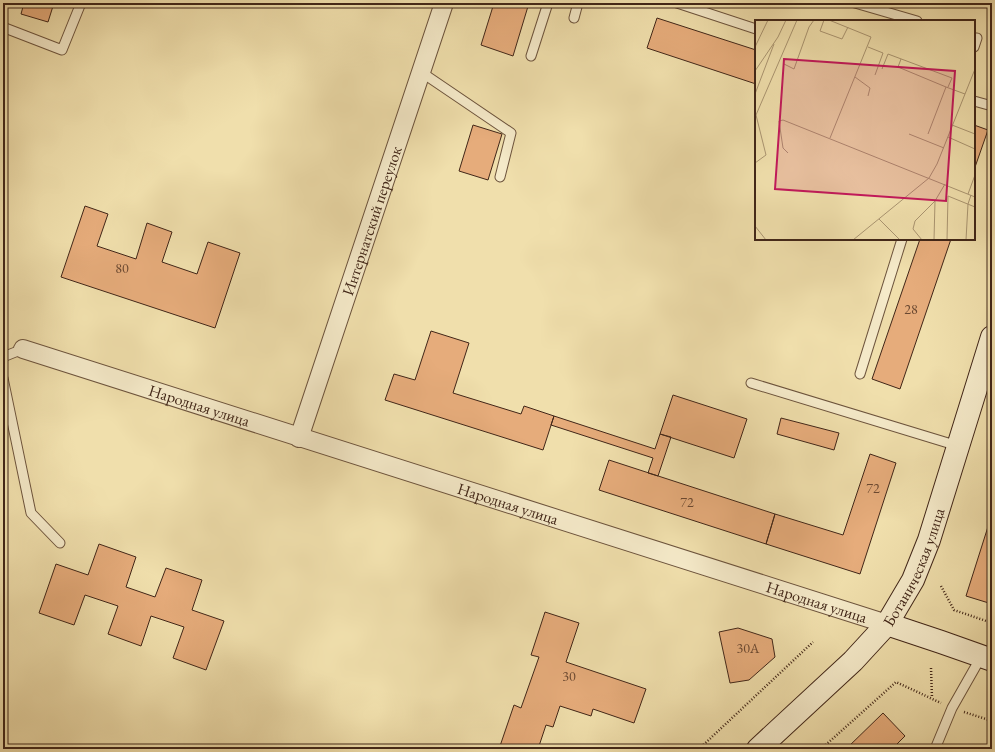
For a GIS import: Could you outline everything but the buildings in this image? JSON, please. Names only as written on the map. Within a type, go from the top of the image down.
[{"type":"street","name":"Интернатский переулок","points":[[299,438],[444,3]]},
{"type":"street","name":"Ботаническая улица","points":[[758,749],[853,661],[887,624],[916,573],[929,540],[958,446],[985,384],[992,337]]},
{"type":"street","name":"Народная улица","points":[[23,349],[887,624],[987,658]]},
{"type":"lane","points":[[4,28],[62,50],[81,3]]},
{"type":"lane","points":[[531,56],[548,3]]},
{"type":"lane","points":[[574,18],[578,3]]},
{"type":"lane","points":[[677,3],[755,29]]},
{"type":"lane","points":[[855,3],[914,20]]},
{"type":"lane","points":[[420,72],[510,133],[500,177]]},
{"type":"lane","points":[[975,100],[992,106]]},
{"type":"lane","points":[[860,374],[902,240]]},
{"type":"lane","points":[[3,357],[23,349]]},
{"type":"lane","points":[[3,378],[31,513],[60,543]]},
{"type":"lane","points":[[751,383],[958,446]]},
{"type":"lane","points":[[935,749],[952,708],[987,658]]},
{"type":"path","points":[[942,586],[954,610],[992,624]]},
{"type":"path","points":[[699,749],[813,642]]},
{"type":"path","points":[[931,668],[932,698]]},
{"type":"path","points":[[821,749],[896,682]]}]
